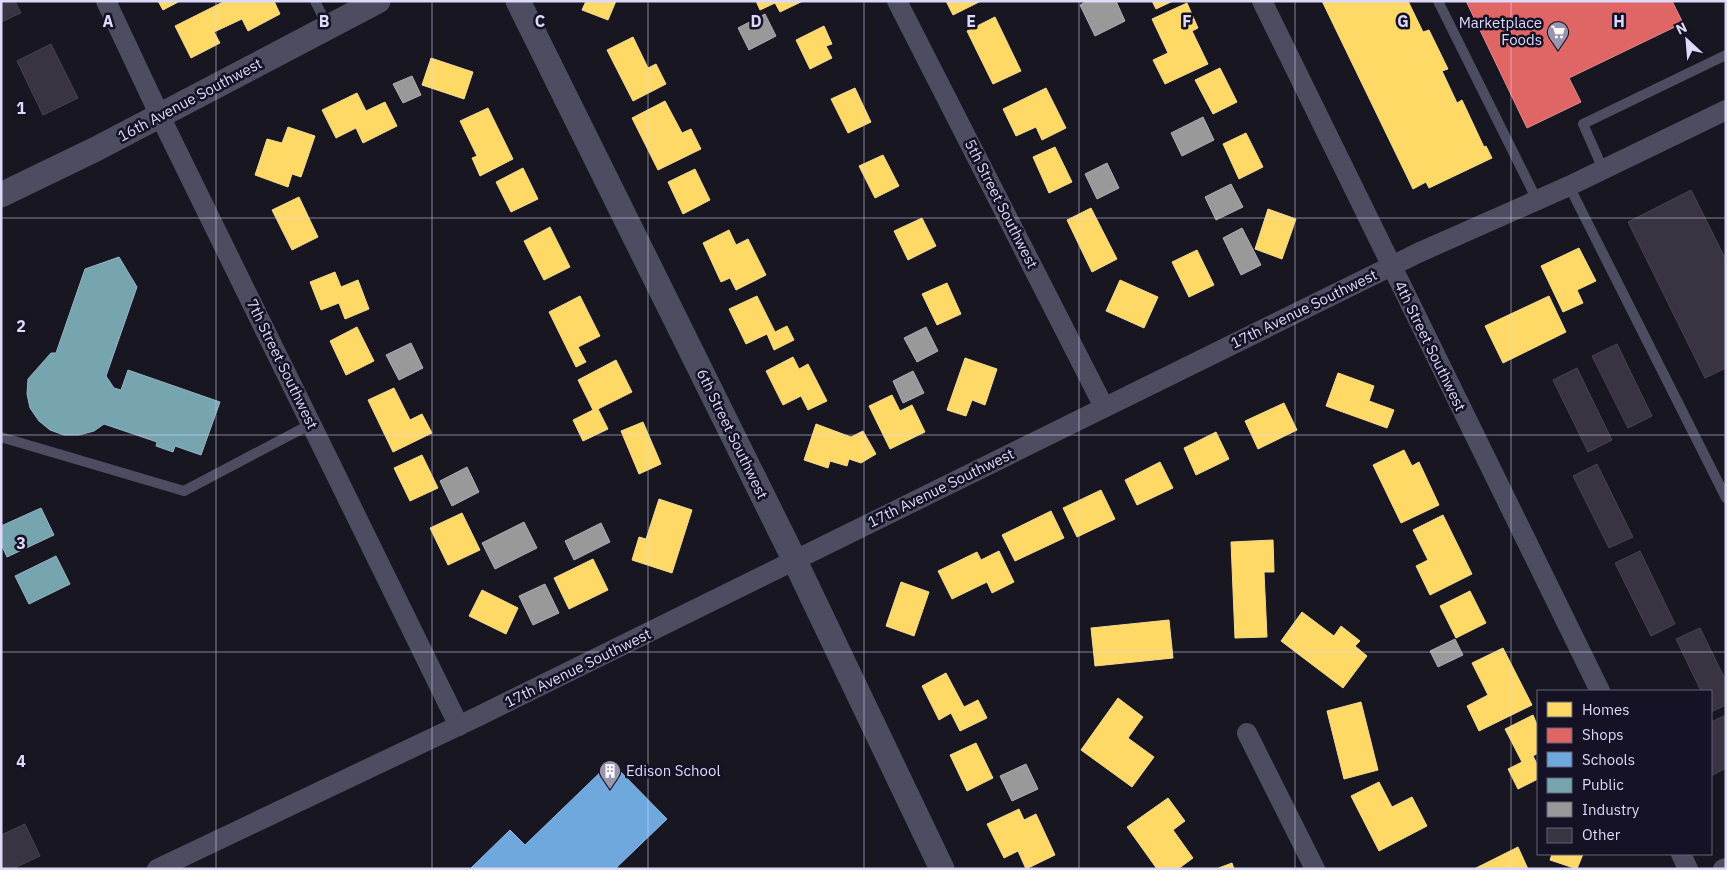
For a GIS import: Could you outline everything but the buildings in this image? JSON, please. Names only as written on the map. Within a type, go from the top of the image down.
[{"type":"street","name":"7th Street Southwest","points":[[106,1],[160,116],[459,726]]},
{"type":"street","name":"16th Avenue Southwest","points":[[1,195],[160,116],[378,1]]},
{"type":"street","name":"6th Street Southwest","points":[[518,1],[795,561],[942,869]]},
{"type":"street","name":"5th Street Southwest","points":[[897,1],[1104,407]]},
{"type":"street","name":"4th Street Southwest","points":[[1262,1],[1600,690]]},
{"type":"street","name":"17th Avenue Southwest","points":[[157,869],[459,726],[1391,266],[1569,186],[1726,110]]},
{"type":"street","points":[[1247,733],[1315,869]]},
{"type":"street","points":[[1681,855],[1688,869]]},
{"type":"lane","points":[[315,1],[328,28]]},
{"type":"lane","points":[[1438,1],[1537,200]]},
{"type":"lane","points":[[1604,169],[1583,124],[1726,55]]},
{"type":"lane","points":[[1569,186],[1726,498]]},
{"type":"lane","points":[[1,437],[184,491],[311,424]]},
{"type":"place","name":"Marketplace Foods","points":[[1558,51]]},
{"type":"place","name":"Edison School","points":[[610,790]]}]
